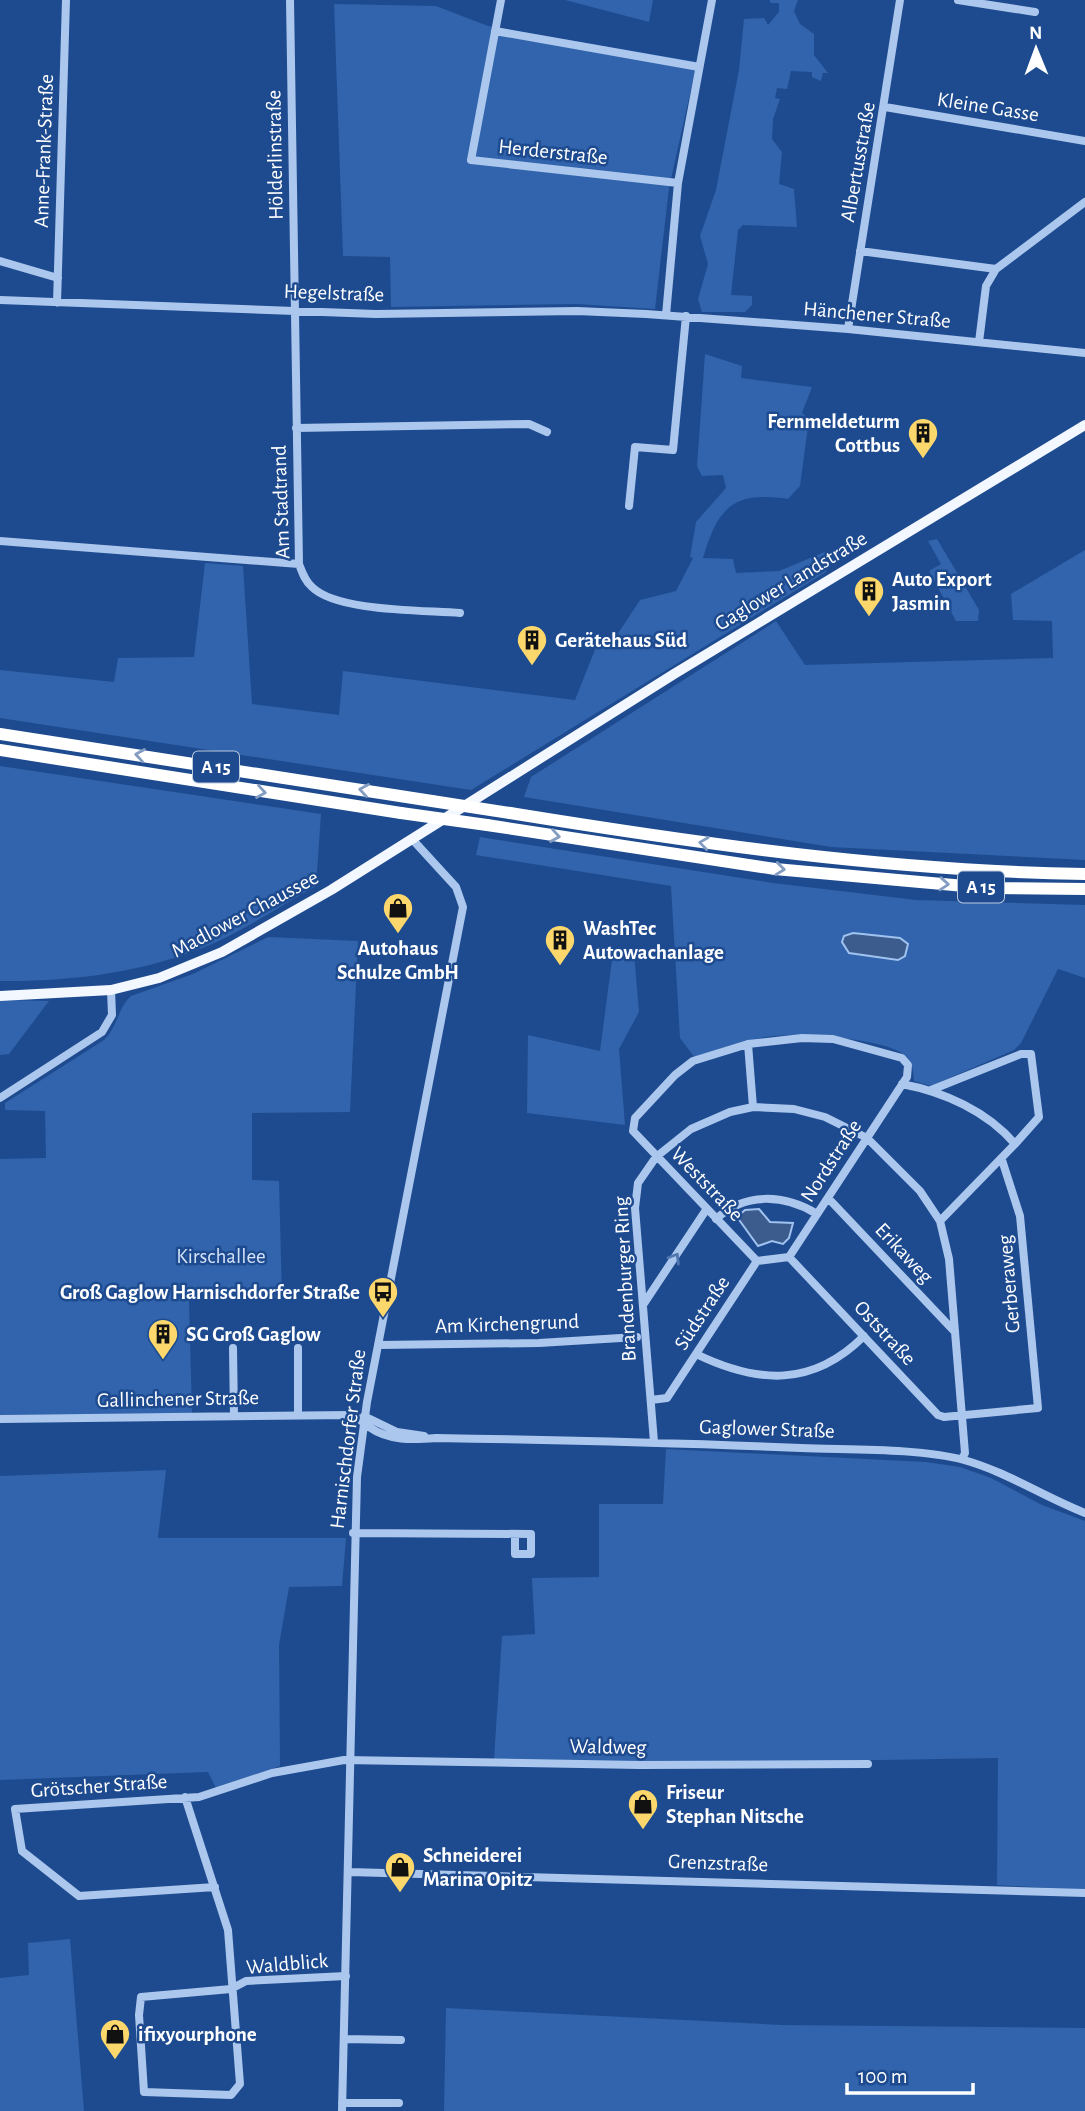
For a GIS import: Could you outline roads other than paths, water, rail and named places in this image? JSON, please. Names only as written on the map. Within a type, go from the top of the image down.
[{"type":"highway","name":"A 15","points":[[0,734],[643,834],[869,864],[979,872],[1085,874]]},
{"type":"highway","name":"A 15","points":[[0,750],[775,869],[987,888],[1085,889]]},
{"type":"main road","name":"Gaglower Landstraße","points":[[412,839],[674,674],[1085,425]]},
{"type":"main road","name":"Madlower Chaussee","points":[[0,996],[111,990],[169,975],[222,952],[272,925],[412,839]]},
{"type":"street","name":"Anne-Frank-Straße","points":[[57,303],[66,0]]},
{"type":"street","name":"Hölderlinstraße","points":[[290,0],[295,309]]},
{"type":"street","name":"Herderstraße","points":[[501,0],[471,160],[678,183]]},
{"type":"street","points":[[666,315],[678,183],[712,0]]},
{"type":"street","name":"Albertusstraße","points":[[848,329],[900,0]]},
{"type":"street","points":[[958,0],[1035,12]]},
{"type":"street","points":[[495,31],[699,67]]},
{"type":"street","name":"Kleine Gasse","points":[[885,107],[1085,141]]},
{"type":"street","points":[[979,342],[986,286],[996,269],[1085,202]]},
{"type":"street","points":[[860,251],[996,269]]},
{"type":"street","points":[[0,261],[58,278]]},
{"type":"street","name":"Hegelstraße","points":[[0,300],[376,314],[577,311],[666,315]]},
{"type":"street","name":"Am Stadtrand","points":[[295,309],[299,564],[313,589],[326,596],[361,604],[460,613]]},
{"type":"street","name":"Hänchener Straße","points":[[666,315],[848,329],[1085,353]]},
{"type":"street","points":[[629,506],[635,447],[673,450],[686,316]]},
{"type":"street","name":"Am Stadtrand","points":[[296,428],[528,424],[547,432]]},
{"type":"street","points":[[0,541],[299,564]]},
{"type":"street","name":"Harnischdorfer Straße","points":[[342,2107],[349,1872],[353,1533],[361,1418],[378,1345],[463,907],[456,887],[412,839]]},
{"type":"street","points":[[0,1098],[102,1032],[112,1016],[111,990]]},
{"type":"street","points":[[753,1107],[748,1044],[802,1038],[833,1040],[902,1058],[908,1070],[902,1083],[931,1090],[972,1110],[1015,1144]]},
{"type":"street","name":"Weststraße","points":[[748,1044],[693,1061],[675,1075],[635,1118],[633,1131],[757,1261]]},
{"type":"street","points":[[931,1090],[1021,1054],[1031,1054],[1039,1116],[1002,1160],[940,1221]]},
{"type":"street","name":"Nordstraße","points":[[789,1257],[902,1083]]},
{"type":"street","name":"Brandenburger Ring","points":[[654,1442],[635,1194],[645,1170],[656,1157],[698,1125],[753,1107],[809,1112],[845,1125],[867,1138],[920,1191],[940,1221],[949,1259],[965,1453],[962,1459]]},
{"type":"street","name":"Gerberaweg","points":[[1002,1160],[1020,1216],[1038,1408]]},
{"type":"street","name":"Erikaweg","points":[[828,1198],[955,1332]]},
{"type":"street","points":[[716,1219],[740,1203],[771,1199],[787,1200],[817,1214]]},
{"type":"street","points":[[643,1305],[706,1210]]},
{"type":"street","points":[[757,1261],[789,1257]]},
{"type":"street","name":"Oststraße","points":[[789,1257],[938,1415],[1038,1408]]},
{"type":"street","name":"Südstraße","points":[[651,1400],[667,1398],[757,1261]]},
{"type":"street","points":[[696,1354],[726,1369],[752,1376],[796,1375],[825,1366],[846,1353],[864,1336]]},
{"type":"street","name":"Am Kirchengrund","points":[[378,1345],[538,1343],[637,1337]]},
{"type":"street","points":[[233,1348],[234,1416]]},
{"type":"street","points":[[298,1348],[298,1415]]},
{"type":"street","name":"Gallinchener Straße","points":[[0,1419],[298,1415],[361,1418]]},
{"type":"street","name":"Gaglower Straße","points":[[361,1418],[397,1432],[436,1438],[654,1442],[893,1452],[962,1459],[1018,1480],[1045,1497],[1085,1513]]},
{"type":"street","points":[[353,1533],[515,1534]]},
{"type":"street","name":"Waldweg","points":[[349,1760],[640,1765],[868,1764]]},
{"type":"street","name":"Grötscher Straße","points":[[215,1887],[79,1896],[22,1851],[18,1842],[15,1809],[213,1794],[272,1773],[349,1760]]},
{"type":"street","name":"Grötscher Straße","points":[[185,1797],[228,1930]]},
{"type":"street","name":"Grenzstraße","points":[[349,1872],[1085,1893]]},
{"type":"street","name":"Waldblick","points":[[228,1930],[232,1989],[238,2090],[231,2095],[144,2092],[138,2015],[141,1997],[232,1989],[246,1981],[346,1976]]},
{"type":"street","points":[[344,2039],[401,2040]]},
{"type":"street","points":[[342,2107],[399,2103]]},
{"type":"place","name":"Fernmeldeturm Cottbus","points":[[923,460]]},
{"type":"place","name":"Auto Export Jasmin","points":[[869,618]]},
{"type":"place","name":"Gerätehaus Süd","points":[[532,667]]},
{"type":"place","name":"Autohaus Schulze GmbH","points":[[398,935]]},
{"type":"place","name":"WashTec Autowachanlage","points":[[560,967]]},
{"type":"place","name":"Groß Gaglow Harnischdorfer Straße","points":[[383,1319]]},
{"type":"place","name":"SG Groß Gaglow","points":[[163,1361]]},
{"type":"place","name":"Friseur Stephan Nitsche","points":[[643,1831]]},
{"type":"place","name":"Schneiderei Marina Opitz","points":[[400,1894]]},
{"type":"place","name":"ifixyourphone","points":[[115,2061]]},
{"type":"park label","name":"Kirschallee","points":[[221,1256]]}]
